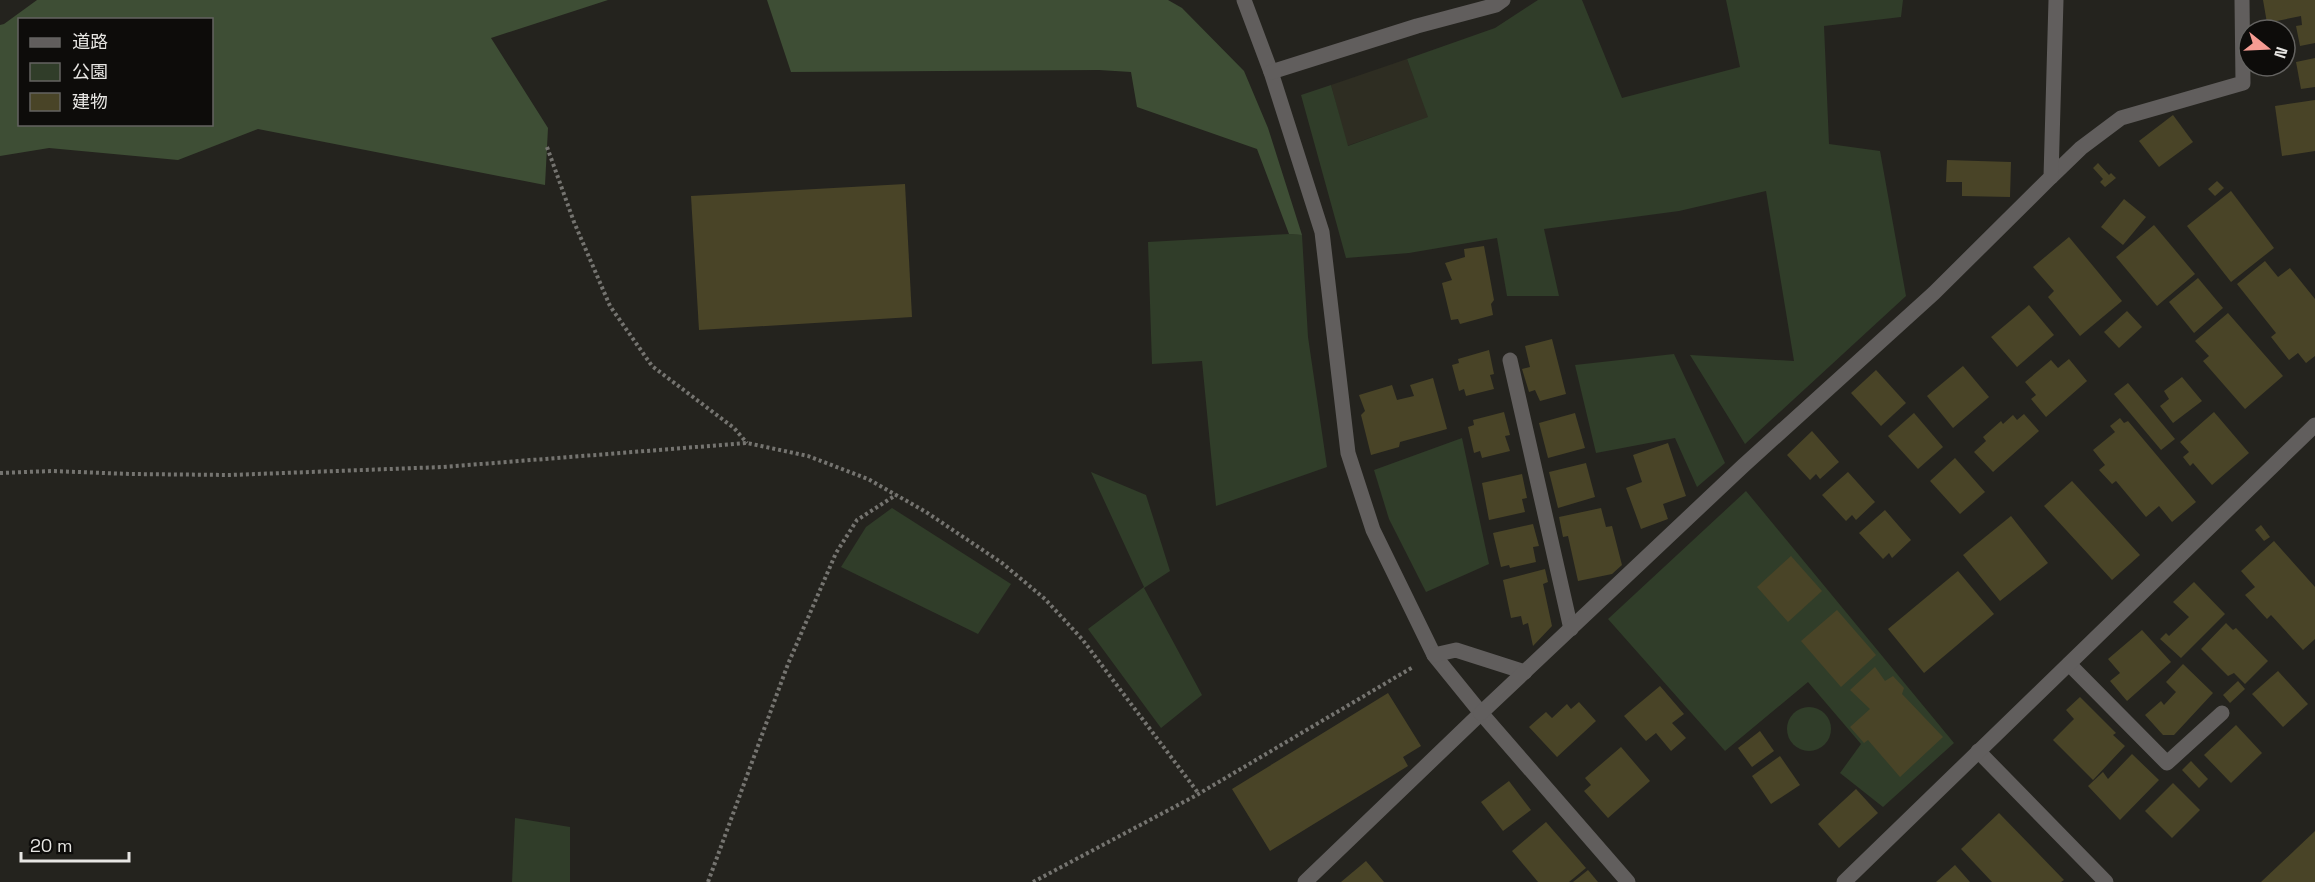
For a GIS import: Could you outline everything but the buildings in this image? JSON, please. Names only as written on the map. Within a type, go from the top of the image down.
[{"type":"street","points":[[1244,0],[1322,232],[1348,453],[1373,530],[1434,655],[1481,713],[1628,882]]},
{"type":"street","points":[[1270,72],[1417,26],[1496,5],[1503,0]]},
{"type":"street","points":[[2051,177],[2056,0]]},
{"type":"street","points":[[1305,882],[1743,466],[1934,293],[2082,148],[2121,118],[2243,83],[2242,0]]},
{"type":"street","points":[[1509,360],[1571,629]]},
{"type":"street","points":[[1844,882],[2315,425]]},
{"type":"street","points":[[1434,655],[1456,650],[1525,672]]},
{"type":"street","points":[[2069,664],[2167,762],[2222,713]]},
{"type":"street","points":[[1978,751],[2106,882]]},
{"type":"path","points":[[547,147],[574,222],[610,306],[652,366],[734,428],[747,443]]},
{"type":"path","points":[[0,473],[52,471],[230,475],[443,467],[747,443],[808,456],[868,480],[926,512],[1002,563],[1045,599],[1083,639],[1199,794]]},
{"type":"path","points":[[708,882],[788,664],[836,552],[857,520],[896,495]]},
{"type":"path","points":[[1032,882],[1199,794],[1434,655]]},
{"type":"shaded area","points":[[1407,59],[1429,117],[1347,146],[1331,85]]},
{"type":"green space","points":[[37,0],[608,0],[491,38],[548,128],[545,185],[258,129],[178,160],[49,148],[0,156],[0,25]]},
{"type":"green space","points":[[767,0],[1168,0],[1182,8],[1244,71],[1268,128],[1302,235],[1289,234],[1257,149],[1137,107],[1131,72],[1099,70],[791,72]]},
{"type":"green space","points":[[1538,0],[1582,0],[1622,98],[1740,67],[1726,0],[1903,0],[1901,17],[1824,26],[1829,144],[1880,151],[1906,296],[1745,444],[1690,355],[1794,361],[1766,191],[1679,211],[1544,229],[1559,296],[1507,296],[1497,238],[1409,253],[1346,258],[1301,95],[1331,85],[1348,146],[1428,117],[1407,59],[1495,28]]},
{"type":"green space","points":[[1302,235],[1308,337],[1327,467],[1216,506],[1202,361],[1152,364],[1148,242]]},
{"type":"green space","points":[[1674,354],[1725,463],[1697,487],[1675,438],[1596,453],[1575,365]]},
{"type":"green space","points":[[1462,438],[1489,564],[1426,592],[1389,519],[1374,470]]},
{"type":"green space","points":[[1091,472],[1146,495],[1170,571],[1144,588],[1202,695],[1161,728],[1088,629],[1144,587]]},
{"type":"green space","points":[[1746,491],[1954,743],[1883,807],[1840,773],[1861,744],[1808,682],[1725,751],[1608,619]]},
{"type":"green space","points":[[892,508],[1011,584],[978,634],[841,567],[866,527]]},
{"type":"green space","points":[[1809,707],[1824,714],[1831,729],[1824,744],[1809,751],[1794,744],[1787,729],[1794,714]]},
{"type":"green space","points":[[515,818],[570,827],[570,882],[512,882]]}]
